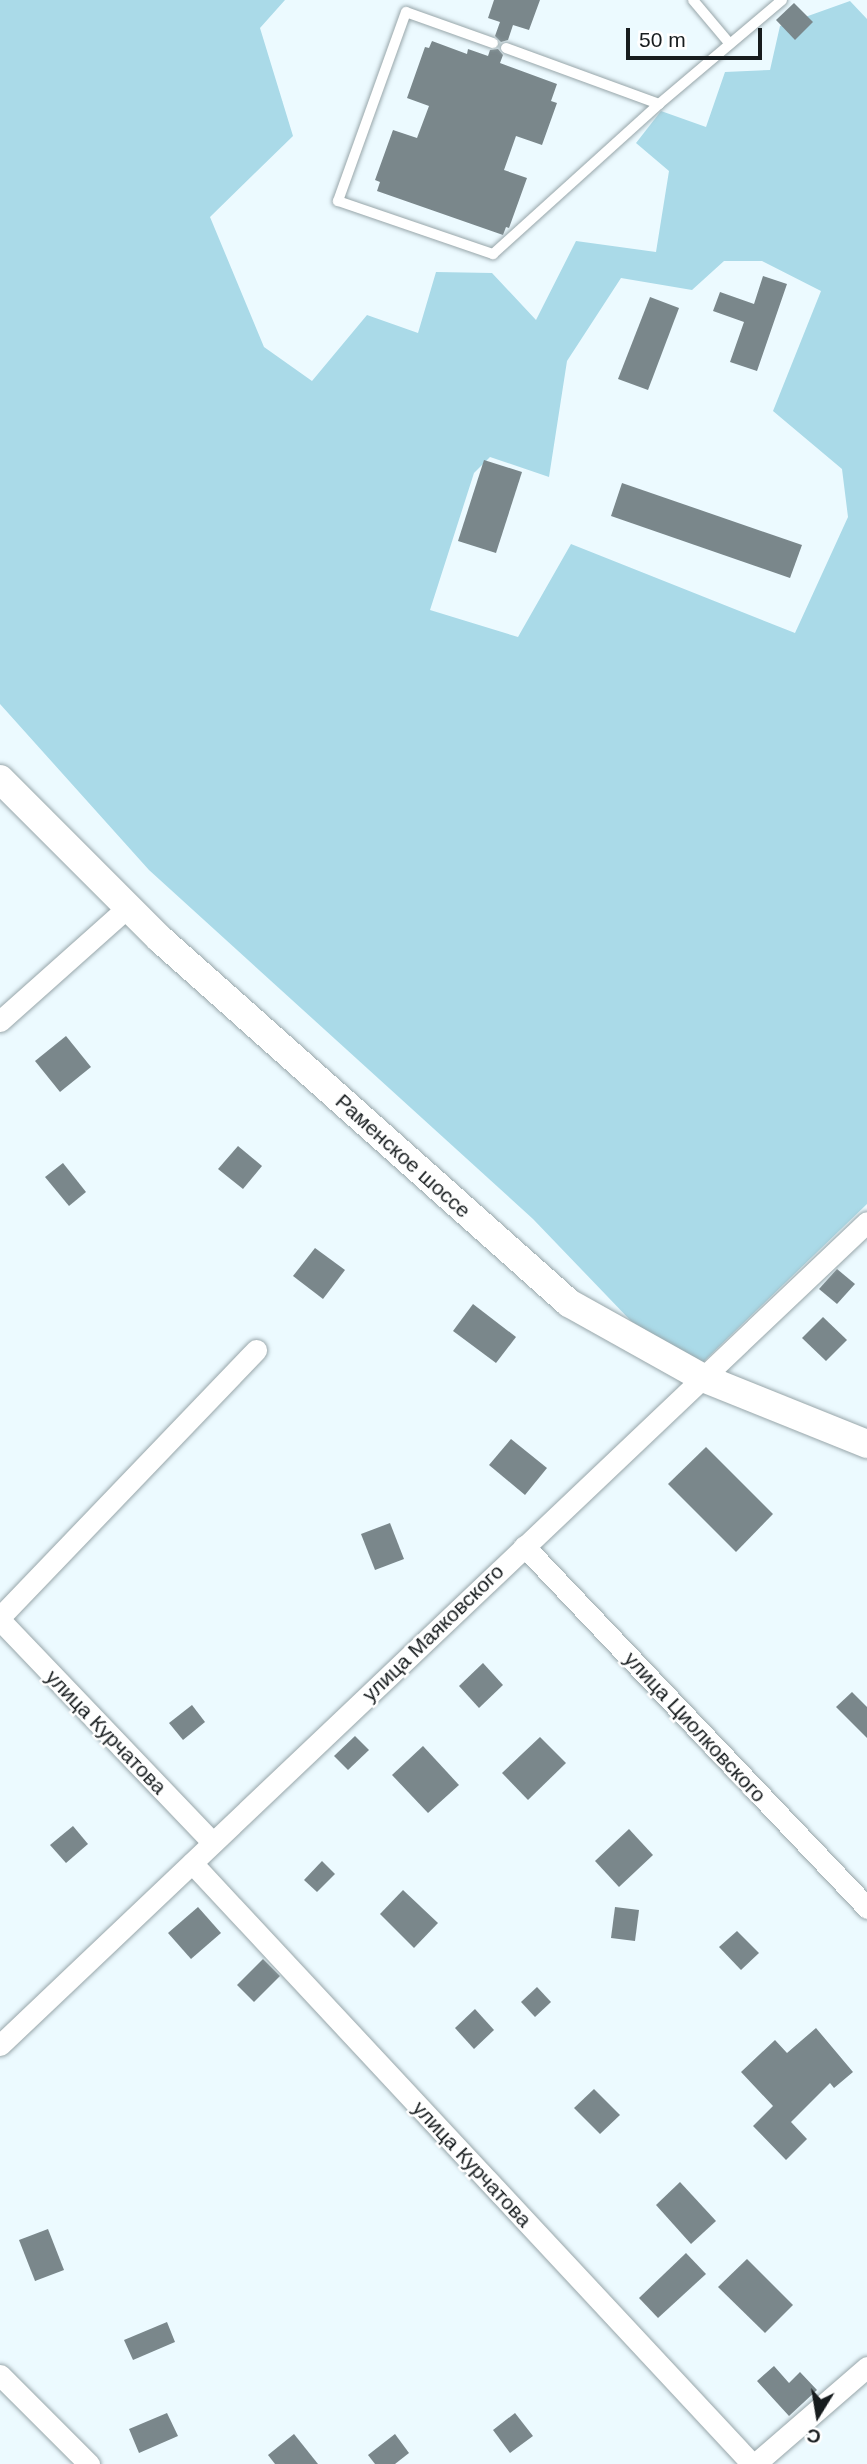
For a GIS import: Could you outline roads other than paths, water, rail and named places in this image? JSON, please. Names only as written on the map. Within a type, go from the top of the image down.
[{"type":"main road","name":"Раменское шоссе","points":[[0,779],[128,908],[569,1303],[703,1378],[867,1444]]},
{"type":"street","points":[[0,1021],[128,908]]},
{"type":"street","name":"улица Маяковского","points":[[0,2045],[867,1222]]},
{"type":"street","points":[[0,1619],[256,1350]]},
{"type":"street","name":"улица Циолковского","points":[[524,1546],[867,1908]]},
{"type":"street","name":"улица Курчатова","points":[[0,1619],[213,1843]]},
{"type":"street","name":"улица Курчатова","points":[[192,1863],[754,2464]]},
{"type":"street","points":[[754,2464],[867,2367]]},
{"type":"street","points":[[0,2375],[89,2464]]},
{"type":"lane","points":[[694,0],[730,44]]},
{"type":"lane","points":[[493,43],[406,12],[338,201],[493,254],[659,104],[782,0]]},
{"type":"lane","points":[[506,48],[659,104]]}]
